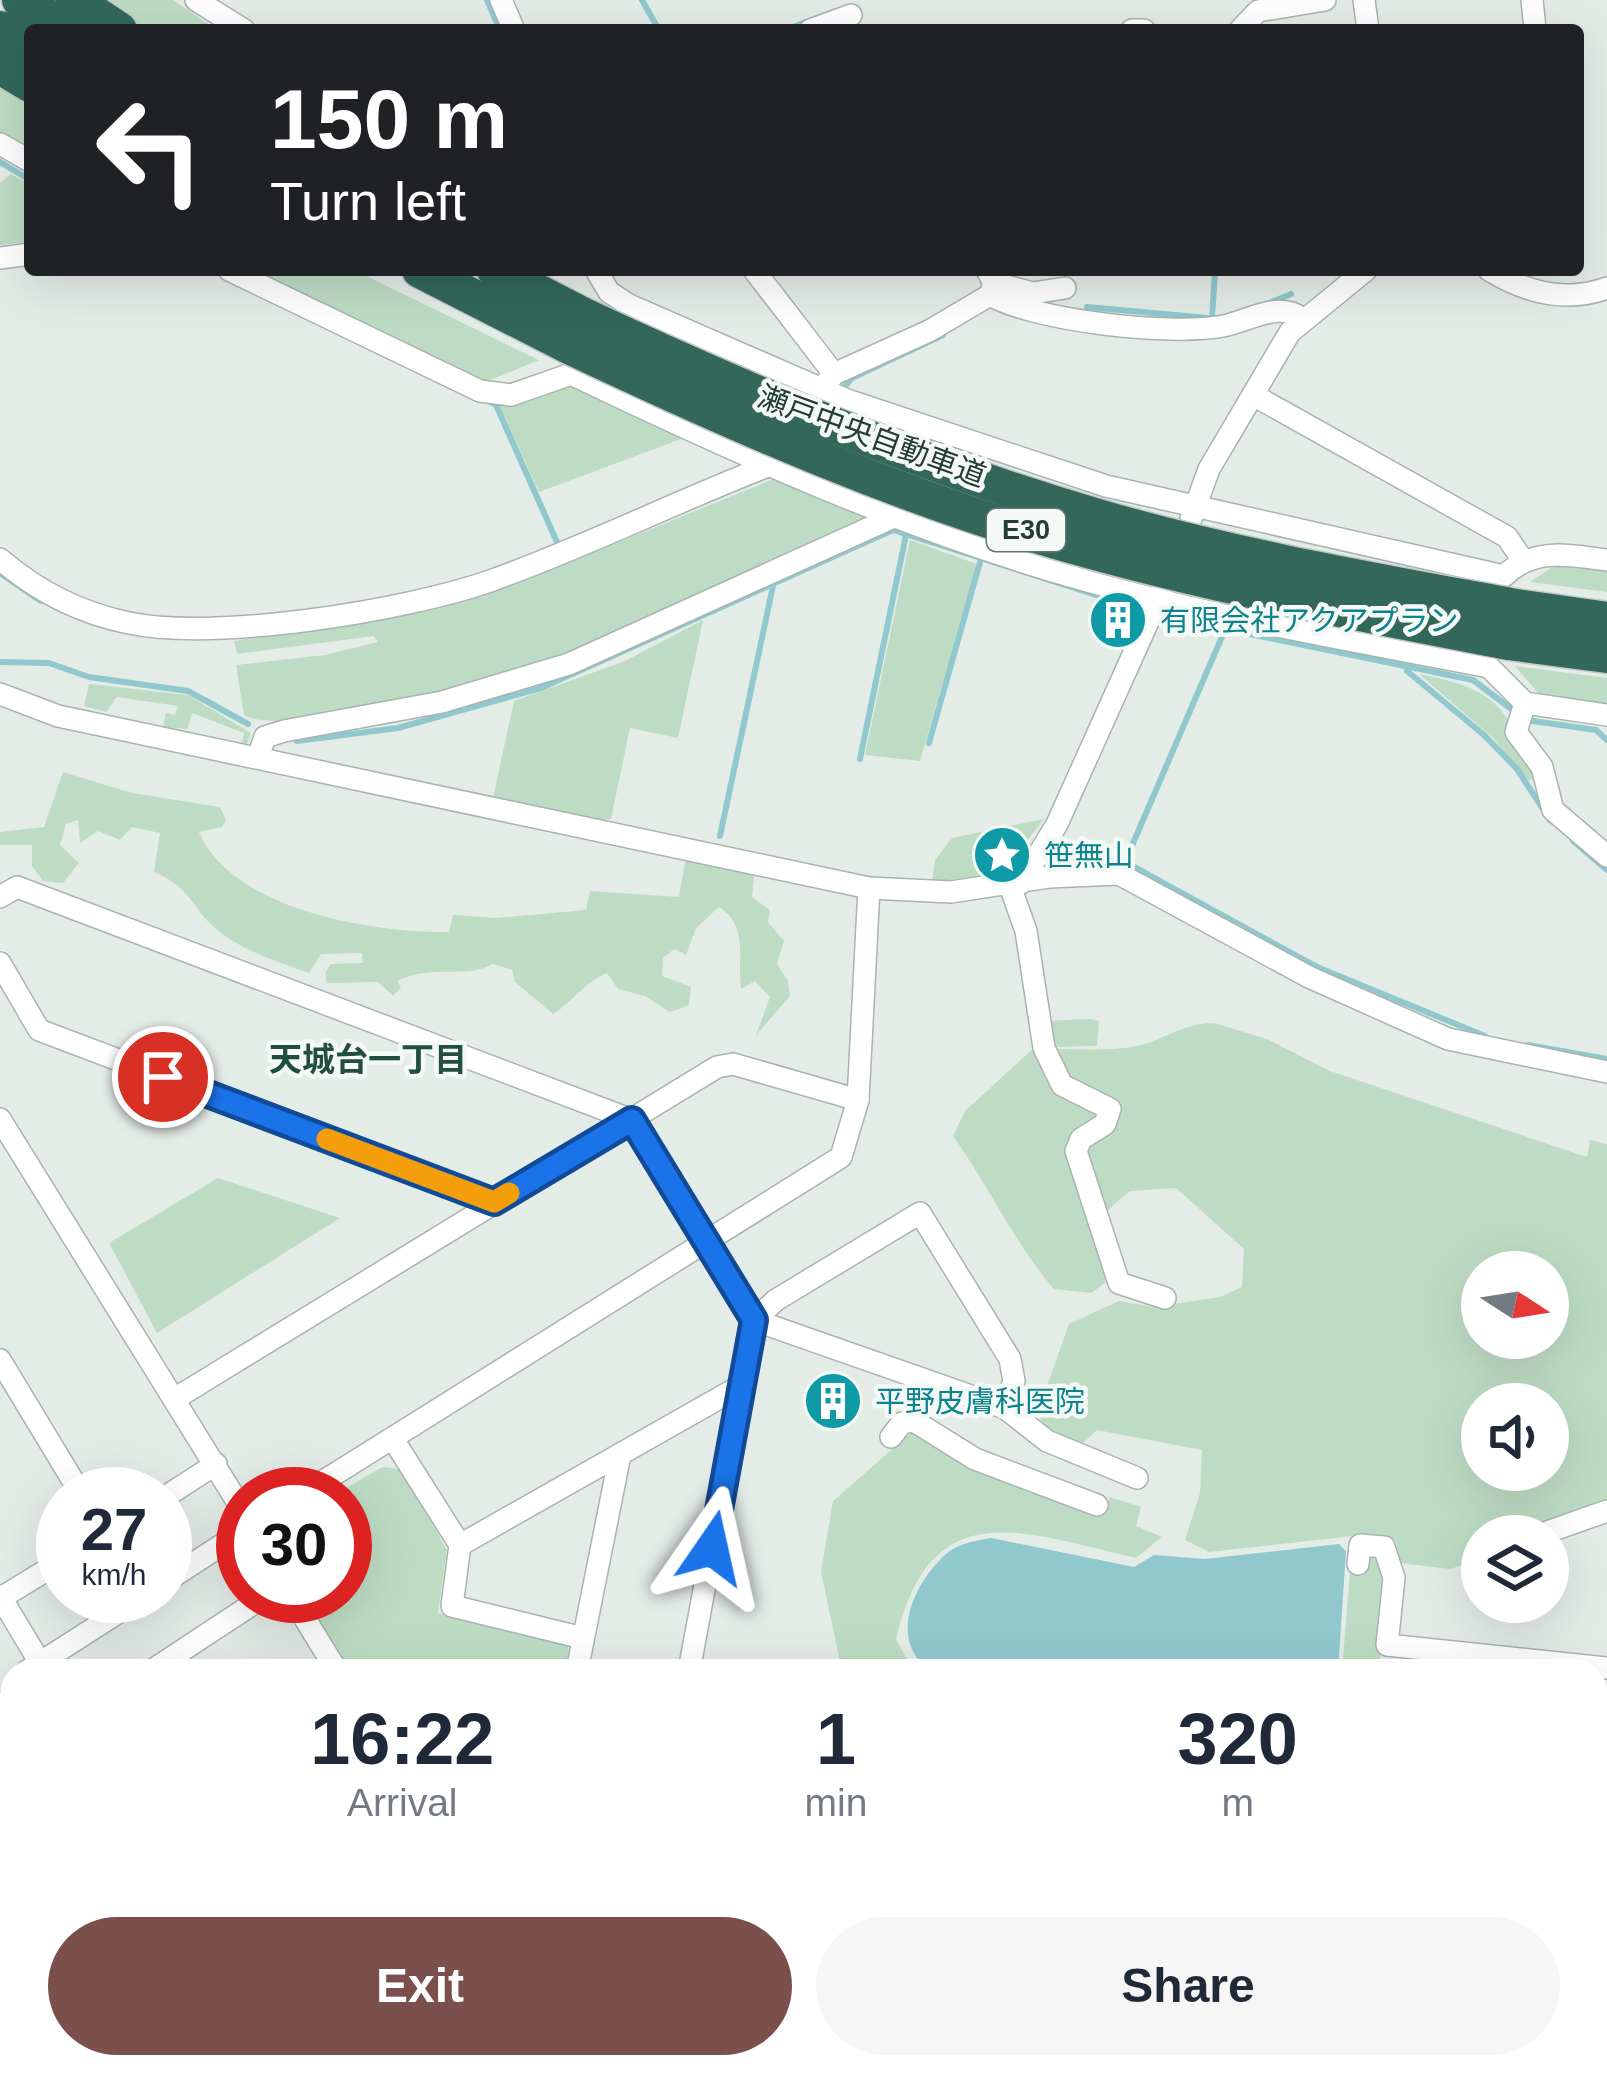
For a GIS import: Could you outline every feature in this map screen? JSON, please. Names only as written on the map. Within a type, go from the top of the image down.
[{"type":"highway","points":[[20,0],[60,24]]},
{"type":"highway","points":[[74,0],[110,24]]},
{"type":"highway","name":"瀬戸中央自動車道","points":[[434,276],[834,425],[1098,517],[1305,568],[1607,655]]},
{"type":"highway","name":"瀬戸中央自動車道","points":[[503,276],[574,330]]},
{"type":"highway","name":"瀬戸中央自動車道","points":[[1505,623],[1607,620]]},
{"type":"street","points":[[196,0],[234,24]]},
{"type":"street","points":[[1246,24],[1258,11],[1325,0]]},
{"type":"street","points":[[241,276],[479,391],[511,395],[571,374],[773,468],[896,516],[1024,562],[1158,600],[1505,623]]},
{"type":"street","points":[[600,276],[609,292],[628,305],[1106,486],[1196,506],[1505,623]]},
{"type":"street","points":[[758,276],[837,382]]},
{"type":"street","points":[[1165,1298],[1119,1282],[1076,1150],[1082,1139],[1106,1124],[1110,1109],[1062,1085],[1044,1048],[1027,931],[1015,884],[1057,824],[1158,600],[1209,469],[1304,319],[1358,276]]},
{"type":"street","points":[[1501,276],[1529,290],[1561,296],[1607,288]]},
{"type":"street","points":[[0,559],[26,581],[80,609],[133,624],[193,628],[394,603],[486,582],[773,468],[837,382],[996,291],[1033,293],[1068,279]]},
{"type":"street","points":[[1061,316],[1068,279]]},
{"type":"street","points":[[996,291],[1061,316],[1208,328],[1283,310],[1304,319]]},
{"type":"street","points":[[1252,395],[1507,537],[1522,559],[1505,623],[1521,710],[1516,732],[1542,767],[1552,809],[1607,856]]},
{"type":"street","points":[[258,757],[265,737],[284,731],[442,702],[569,664],[896,516]]},
{"type":"street","points":[[1522,559],[1556,554],[1607,560]]},
{"type":"street","points":[[0,694],[58,716],[869,888],[951,892],[1119,874],[1309,977],[1448,1039],[1607,1072]]},
{"type":"street","points":[[1521,710],[1607,715]]},
{"type":"street","points":[[0,897],[17,887],[632,1120],[754,1320],[1005,1408],[1047,1441],[1137,1478]]},
{"type":"street","points":[[347,1467],[830,1168],[849,1142],[859,1100],[869,888]]},
{"type":"street","points":[[0,963],[39,1030],[494,1202]]},
{"type":"street","points":[[176,1398],[724,1065],[859,1100]]},
{"type":"street","points":[[1,1122],[218,1467]]},
{"type":"street","points":[[691,1659],[754,1320],[776,1300],[920,1213],[1010,1359],[1014,1381],[1005,1408]]},
{"type":"street","points":[[0,1360],[65,1467]]},
{"type":"street","points":[[460,1545],[619,1460],[744,1384]]},
{"type":"street","points":[[891,1437],[902,1424],[914,1421],[975,1459],[1096,1505]]},
{"type":"street","points":[[393,1439],[460,1545],[452,1606],[583,1638]]},
{"type":"street","points":[[1032,1480],[1047,1441]]},
{"type":"street","points":[[579,1659],[619,1460]]},
{"type":"street","points":[[192,1480],[216,1464]]},
{"type":"street","points":[[1569,1524],[1607,1511]]},
{"type":"street","points":[[1358,1564],[1360,1545],[1384,1547],[1394,1578],[1387,1646],[1517,1659]]},
{"type":"street","points":[[32,1659],[3,1608],[36,1582]]},
{"type":"street","points":[[53,1659],[105,1623]]},
{"type":"street","points":[[168,1659],[223,1623]]},
{"type":"street","points":[[308,1623],[330,1659]]},
{"type":"street","points":[[180,1651],[185,1659]]},
{"type":"green space","points":[[94,0],[173,0],[208,24],[132,24]]},
{"type":"green space","points":[[0,84],[24,98],[24,149],[0,135]]},
{"type":"green space","points":[[11,174],[24,182],[24,243],[0,245],[0,183]]},
{"type":"green space","points":[[268,276],[366,276],[539,360],[483,383]]},
{"type":"green space","points":[[575,384],[689,436],[539,492],[498,402]]},
{"type":"green space","points":[[776,478],[871,517],[661,618],[562,659],[358,711],[269,721],[244,715],[236,665],[325,655],[378,642],[374,636],[237,654],[234,641],[422,612],[509,587]]},
{"type":"green space","points":[[910,540],[977,564],[920,761],[865,755]]},
{"type":"green space","points":[[1571,564],[1607,567],[1607,592],[1530,582],[1551,568]]},
{"type":"green space","points":[[703,620],[678,738],[630,728],[611,819],[595,821],[493,798],[514,701],[625,661]]},
{"type":"green space","points":[[1515,666],[1607,678],[1607,703],[1541,696]]},
{"type":"green space","points":[[1419,674],[1466,686],[1495,704],[1537,776],[1528,781],[1493,738]]},
{"type":"green space","points":[[89,684],[188,695],[251,733],[247,744],[242,743],[244,733],[192,713],[187,729],[163,727],[166,713],[175,715],[178,706],[117,697],[106,712],[84,706]]},
{"type":"green space","points":[[63,772],[132,793],[220,807],[226,820],[222,827],[199,832],[216,859],[241,881],[308,912],[383,928],[449,932],[453,915],[496,918],[586,910],[590,891],[679,897],[686,856],[755,869],[752,897],[770,910],[768,922],[784,941],[777,964],[788,981],[790,996],[756,1035],[770,997],[755,981],[741,989],[738,933],[719,907],[696,928],[686,955],[674,949],[663,958],[662,976],[691,987],[689,1005],[670,1012],[645,996],[618,989],[607,973],[553,1014],[515,982],[512,970],[493,964],[411,976],[397,981],[401,987],[393,996],[378,982],[327,983],[325,973],[331,964],[363,963],[362,953],[321,954],[309,973],[236,943],[206,920],[176,884],[154,872],[160,833],[132,827],[120,840],[98,831],[80,843],[78,820],[66,824],[60,845],[79,863],[63,883],[43,881],[32,866],[32,845],[0,845],[0,832],[44,827]]},
{"type":"green space","points":[[1044,819],[1002,874],[932,882],[935,860],[952,838]]},
{"type":"green space","points":[[1061,838],[1117,859],[1114,867],[1051,867],[1046,858]]},
{"type":"green space","points":[[1044,1021],[1099,1021],[1097,1046],[1052,1047]]},
{"type":"green space","points":[[1214,1023],[1267,1039],[1330,1071],[1587,1157],[1590,1140],[1607,1144],[1607,1502],[1569,1516],[1461,1515],[1461,1566],[1450,1569],[1400,1563],[1396,1542],[1353,1536],[1209,1552],[1185,1540],[1200,1493],[1202,1450],[1097,1430],[1080,1446],[1049,1431],[1037,1414],[1069,1324],[1119,1301],[1154,1307],[1220,1297],[1242,1287],[1244,1249],[1176,1188],[1130,1191],[1101,1216],[1081,1153],[1112,1126],[1069,1080],[1053,1049],[1132,1047]]},
{"type":"green space","points":[[1037,1045],[1103,1111],[1076,1137],[1112,1278],[1091,1293],[1054,1289],[953,1136],[965,1111]]},
{"type":"green space","points":[[218,1178],[340,1218],[157,1333],[109,1243]]},
{"type":"green space","points":[[914,1430],[970,1466],[1102,1517],[1110,1497],[1141,1507],[1136,1526],[1162,1537],[1136,1558],[1020,1533],[987,1533],[958,1542],[933,1560],[912,1592],[896,1640],[907,1659],[839,1659],[821,1572],[833,1501]]},
{"type":"green space","points":[[382,1467],[401,1469],[447,1550],[438,1613],[569,1641],[567,1659],[344,1659],[320,1623],[372,1623],[372,1473]]},
{"type":"green space","points":[[1352,1547],[1380,1554],[1388,1576],[1380,1659],[1343,1659]]},
{"type":"water","points":[[991,1538],[1134,1567],[1154,1555],[1205,1559],[1339,1544],[1346,1551],[1339,1659],[918,1659],[908,1629],[915,1596],[934,1566],[962,1545]]},
{"type":"waterway","points":[[487,0],[497,24]]},
{"type":"waterway","points":[[642,0],[656,24]]},
{"type":"waterway","points":[[801,24],[806,22]]},
{"type":"waterway","points":[[0,162],[24,176]]},
{"type":"waterway","points":[[1212,318],[1215,276]]},
{"type":"waterway","points":[[1267,304],[1291,294]]},
{"type":"waterway","points":[[1087,307],[1208,318]]},
{"type":"waterway","points":[[841,391],[852,378],[943,335]]},
{"type":"waterway","points":[[490,402],[496,405],[561,551]]},
{"type":"waterway","points":[[297,741],[398,728],[541,688],[893,530],[1137,608]]},
{"type":"waterway","points":[[860,759],[906,535]]},
{"type":"waterway","points":[[929,743],[980,562]]},
{"type":"waterway","points":[[0,573],[41,601]]},
{"type":"waterway","points":[[720,836],[773,586]]},
{"type":"waterway","points":[[1167,617],[1473,680],[1526,720],[1596,730],[1607,740]]},
{"type":"waterway","points":[[1224,632],[1125,862],[1317,967],[1485,1036]]},
{"type":"waterway","points":[[0,662],[49,663],[89,677],[188,691],[248,724]]},
{"type":"waterway","points":[[1407,671],[1517,769],[1550,820]]},
{"type":"waterway","points":[[1573,841],[1607,870]]},
{"type":"waterway","points":[[1528,1045],[1607,1059]]},
{"type":"slow traffic","points":[[327,1139],[494,1202],[509,1193]]},
{"type":"place","name":"有限会社アクアプラン","points":[[1118,620]]},
{"type":"place","name":"笹無山","points":[[1002,855]]},
{"type":"place","name":"平野皮膚科医院","points":[[833,1401]]},
{"type":"district","name":"天城台一丁目","points":[[368,1059]]},
{"type":"route","points":[[163,1077],[494,1202],[632,1120],[754,1320],[712,1548]]}]
